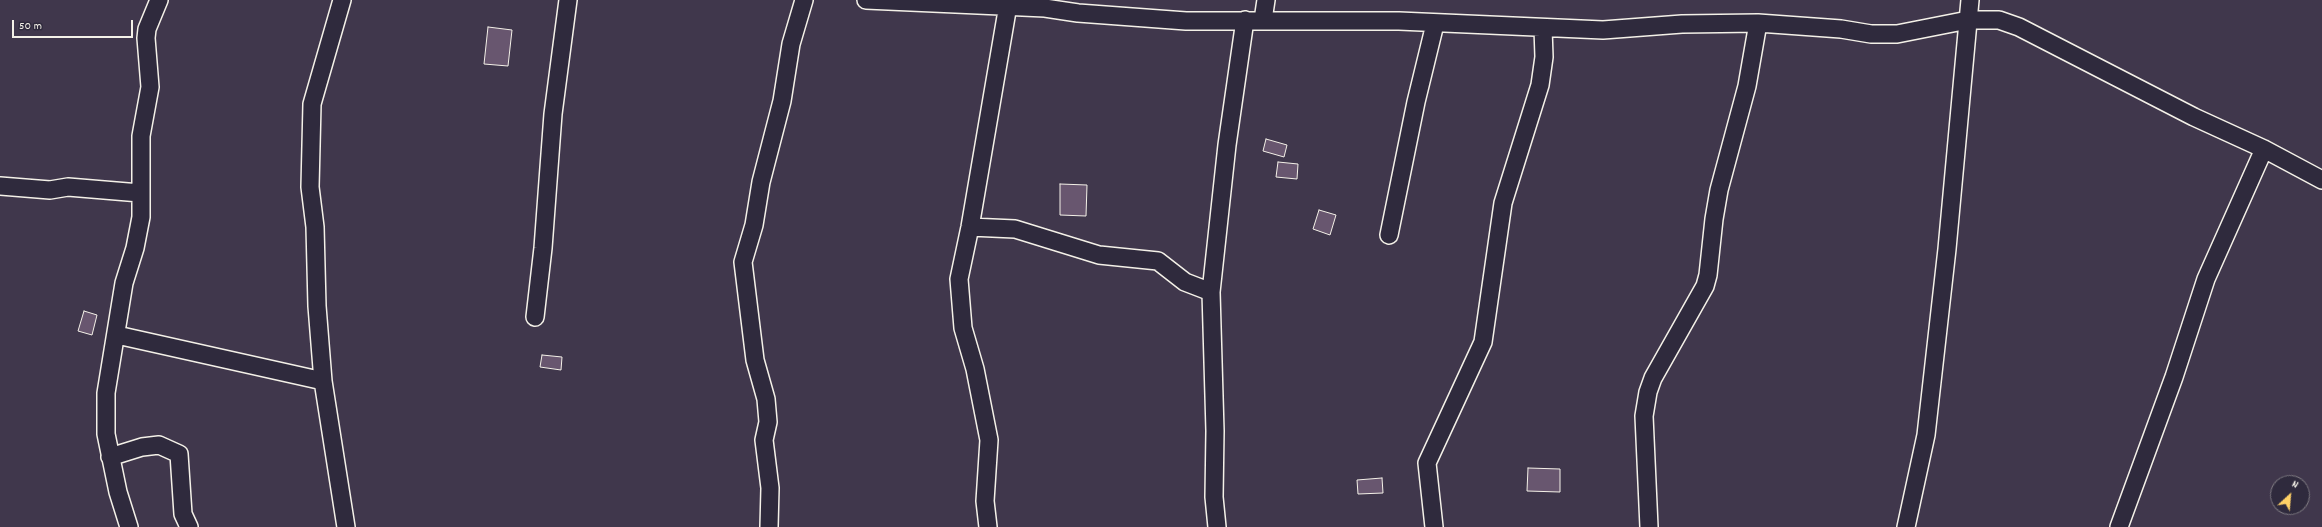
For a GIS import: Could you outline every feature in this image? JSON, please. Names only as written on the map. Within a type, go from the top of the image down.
[{"type":"street","points":[[129,527],[110,457],[106,434],[106,393],[117,335],[124,283],[138,236],[140,217],[142,136],[150,87],[146,38],[147,29],[159,0]]},
{"type":"street","points":[[342,0],[319,78],[311,114],[310,187],[316,227],[317,306],[323,381],[346,527]]},
{"type":"street","points":[[535,317],[543,248],[553,114],[568,0]]},
{"type":"street","points":[[769,527],[770,488],[764,440],[767,414],[766,399],[755,360],[743,262],[754,225],[761,182],[782,101],[791,44],[804,0]]},
{"type":"street","points":[[866,0],[1008,6],[1045,4],[1140,18],[1435,24],[1603,30],[1682,24],[1758,23],[1841,29],[1871,34],[1890,34],[1968,20],[1999,20],[2019,27],[2194,117],[2264,149],[2322,180]]},
{"type":"street","points":[[1263,20],[1266,0]]},
{"type":"street","points":[[1906,527],[1926,435],[1947,250],[1970,0]]},
{"type":"street","points":[[988,527],[985,500],[989,440],[975,369],[963,328],[959,279],[970,227],[1008,6]]},
{"type":"street","points":[[1216,527],[1214,497],[1215,431],[1211,292],[1227,145],[1245,20]]},
{"type":"street","points":[[1649,527],[1644,416],[1648,392],[1653,378],[1705,286],[1708,275],[1713,226],[1719,190],[1747,86],[1758,23]]},
{"type":"street","points":[[1389,235],[1416,102],[1435,24]]},
{"type":"street","points":[[1434,527],[1427,463],[1483,342],[1503,203],[1540,85],[1544,57],[1543,28]]},
{"type":"street","points":[[2119,527],[2174,377],[2206,279],[2264,149]]},
{"type":"street","points":[[0,186],[50,190],[68,187],[140,193]]},
{"type":"street","points":[[970,227],[1015,229],[1099,255],[1158,262],[1185,282],[1211,292]]},
{"type":"street","points":[[117,335],[323,381]]},
{"type":"street","points":[[110,457],[142,447],[159,445],[179,454],[183,514],[189,527]]},
{"type":"building","points":[[488,27],[512,30],[508,66],[484,64]]},
{"type":"building","points":[[1266,139],[1287,145],[1284,157],[1263,151]]},
{"type":"building","points":[[1278,162],[1298,164],[1297,179],[1276,177]]},
{"type":"building","points":[[1060,184],[1087,185],[1086,216],[1060,215]]},
{"type":"building","points":[[1319,210],[1336,215],[1330,235],[1313,229]]},
{"type":"building","points":[[84,311],[97,315],[92,335],[78,331]]},
{"type":"building","points":[[542,355],[562,357],[561,370],[540,367]]},
{"type":"building","points":[[1528,468],[1560,469],[1560,492],[1527,491]]},
{"type":"building","points":[[1382,478],[1383,493],[1358,494],[1357,480]]}]
